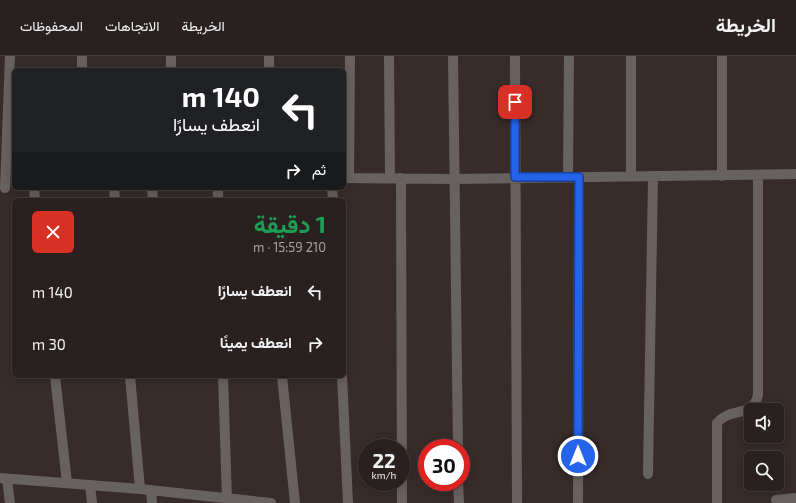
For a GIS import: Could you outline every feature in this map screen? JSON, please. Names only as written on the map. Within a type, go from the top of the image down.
[{"type":"street","points":[[6,188],[10,56]]},
{"type":"street","points":[[82,56],[82,68]]},
{"type":"street","points":[[171,56],[171,68]]},
{"type":"street","points":[[268,56],[268,68]]},
{"type":"street","points":[[350,56],[347,178],[454,179],[796,174]]},
{"type":"street","points":[[389,56],[390,178]]},
{"type":"street","points":[[453,56],[458,439]]},
{"type":"street","points":[[515,56],[517,503]]},
{"type":"street","points":[[568,177],[569,56]]},
{"type":"street","points":[[631,56],[631,176]]},
{"type":"street","points":[[722,56],[722,176]]},
{"type":"street","points":[[717,503],[717,423],[721,418],[729,414],[750,409],[756,404],[758,395],[758,175]]},
{"type":"street","points":[[648,474],[653,176]]},
{"type":"street","points":[[578,503],[579,177]]},
{"type":"street","points":[[401,178],[402,503]]},
{"type":"street","points":[[55,378],[67,484]]},
{"type":"street","points":[[130,378],[140,489]]},
{"type":"street","points":[[223,378],[227,500]]},
{"type":"street","points":[[282,378],[295,503]]},
{"type":"street","points":[[342,378],[348,503]]},
{"type":"street","points":[[10,503],[4,479],[151,490],[210,500],[269,503]]},
{"type":"street","points":[[90,485],[92,503]]},
{"type":"street","points":[[151,490],[152,503]]},
{"type":"street","points":[[458,491],[459,503]]},
{"type":"street","points":[[776,500],[796,498]]},
{"type":"route","points":[[515,102],[515,177],[579,177],[578,456]]}]
